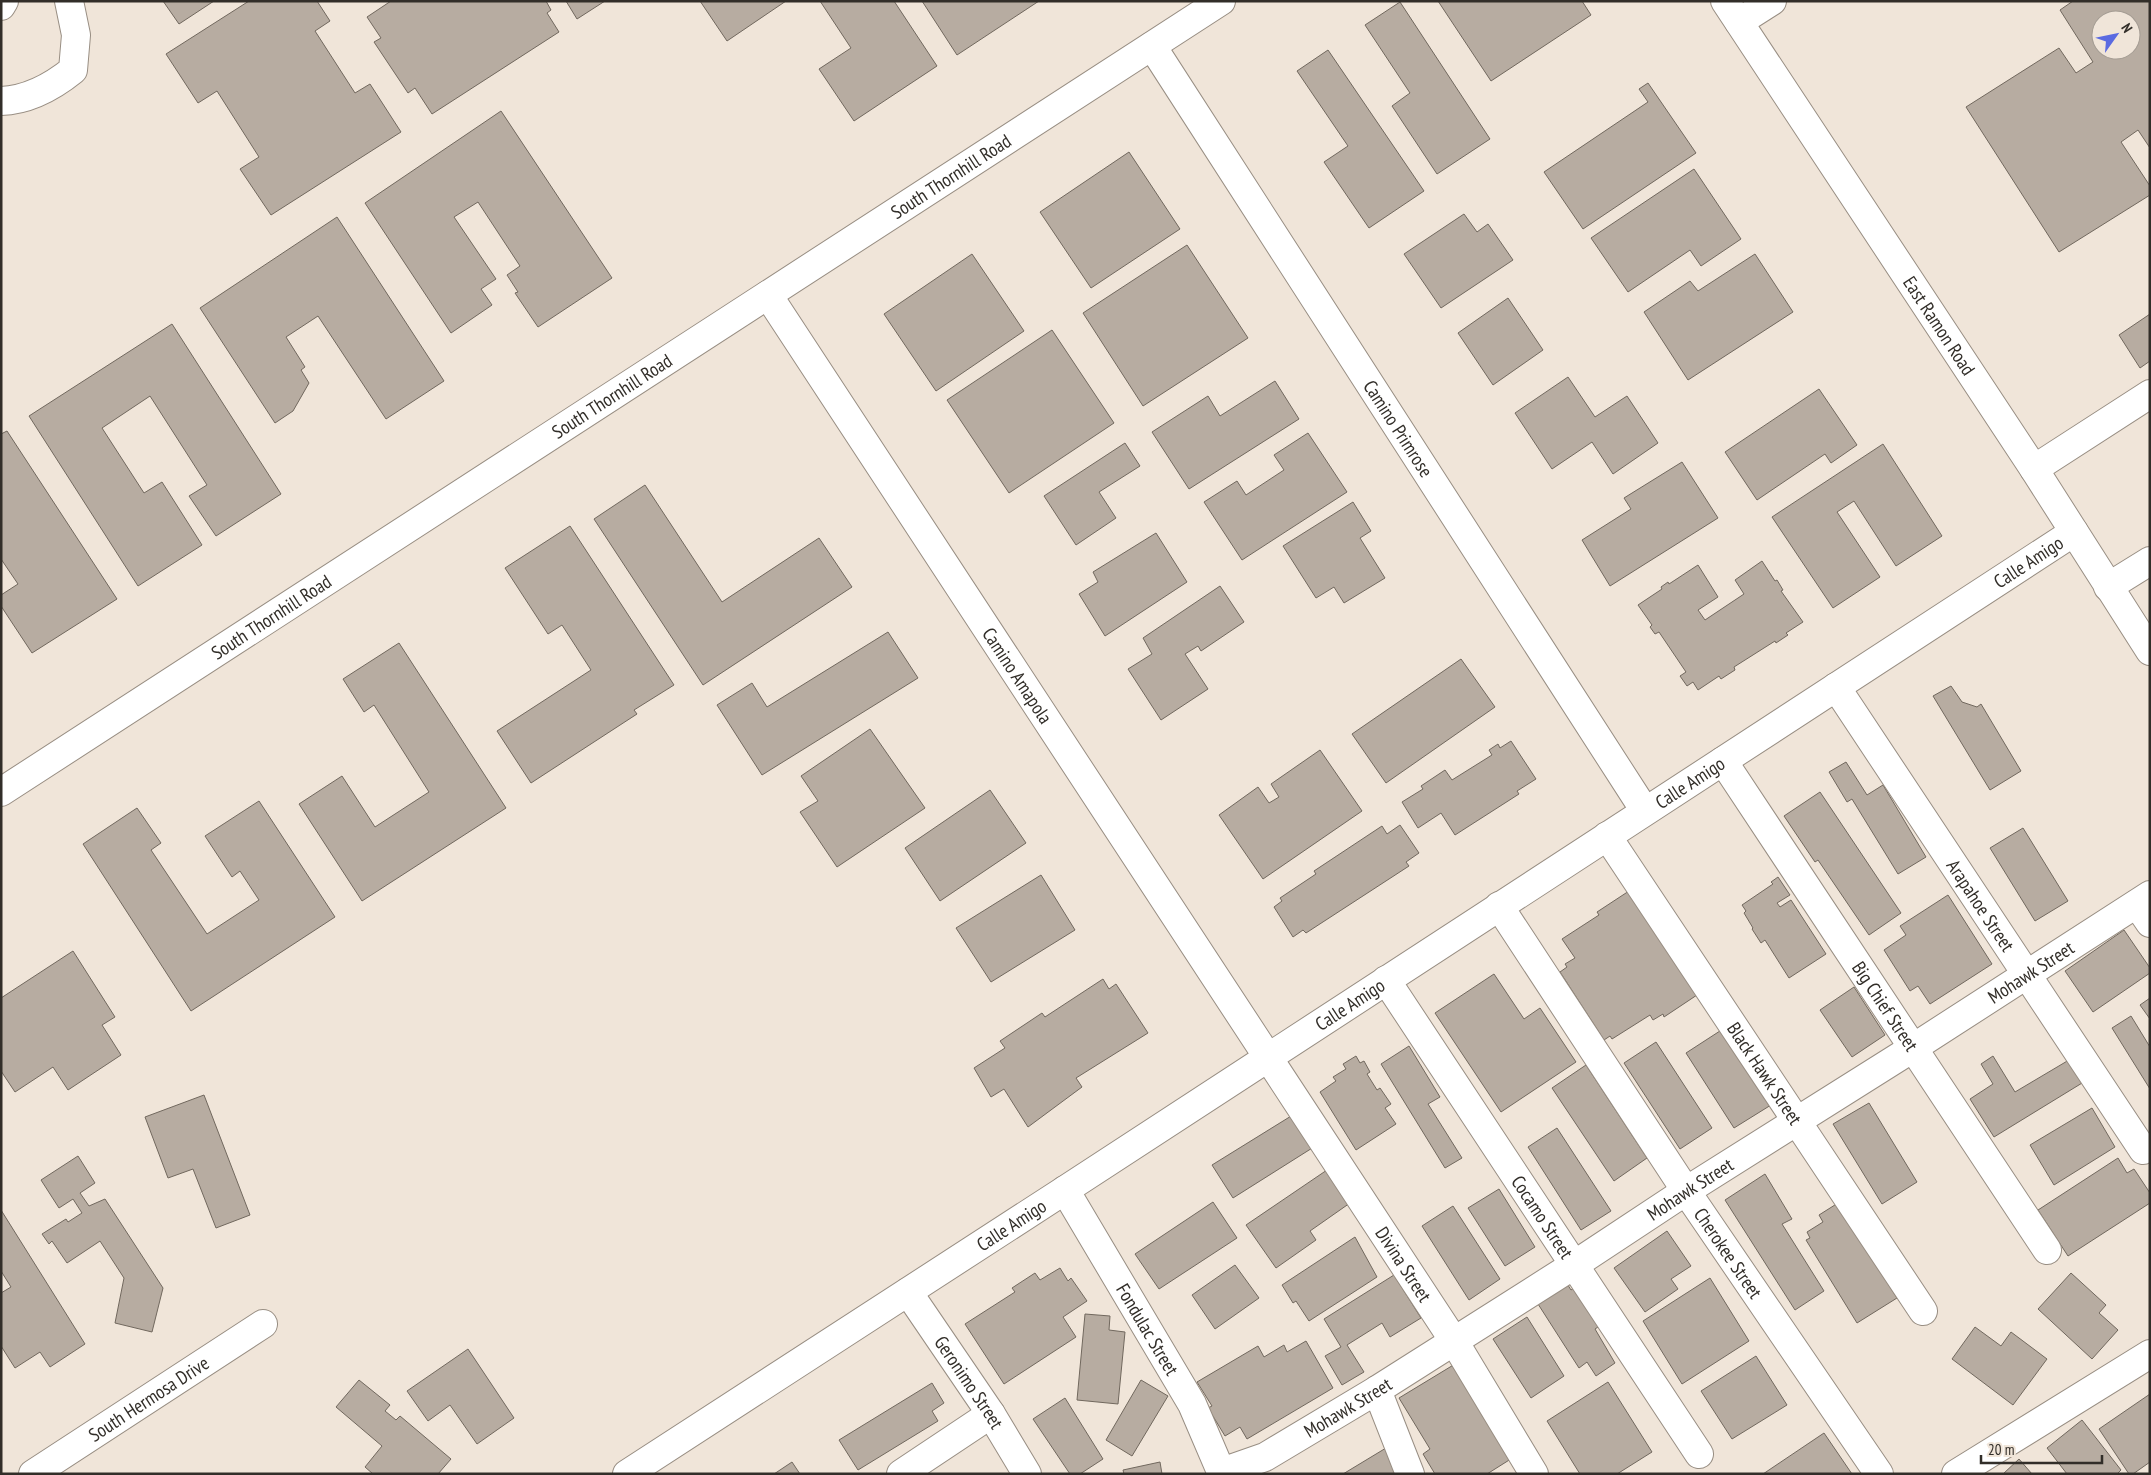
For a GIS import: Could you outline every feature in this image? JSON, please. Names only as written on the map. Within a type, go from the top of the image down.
[{"type":"street","points":[[1,6],[4,1]]},
{"type":"street","points":[[1,101],[18,100],[53,86],[73,70],[76,35],[69,1]]},
{"type":"street","name":"South Thornhill Road","points":[[1,792],[1221,1]]},
{"type":"street","points":[[1732,11],[1772,1]]},
{"type":"street","name":"East Ramon Road","points":[[1732,11],[2034,469],[2150,651]]},
{"type":"street","name":"Camino Primrose","points":[[1152,46],[1645,812]]},
{"type":"street","name":"Camino Amapola","points":[[768,295],[1268,1056]]},
{"type":"street","points":[[2034,469],[2150,394]]},
{"type":"street","name":"Calle Amigo","points":[[627,1474],[2074,532]]},
{"type":"street","points":[[2108,587],[2150,561]]},
{"type":"street","name":"Arapahoe Street","points":[[1836,687],[2143,1150]]},
{"type":"street","name":"Big Chief Street","points":[[1723,761],[2048,1250]]},
{"type":"street","name":"Black Hawk Street","points":[[1607,836],[1923,1310]]},
{"type":"street","name":"Cherokee Street","points":[[1499,906],[1686,1190],[1879,1474]]},
{"type":"street","name":"Mohawk Street","points":[[1222,1473],[1265,1457],[1377,1390],[1574,1265],[1686,1190],[1914,1048],[2026,974],[2146,907]]},
{"type":"street","name":"Cocamo Street","points":[[1386,980],[1698,1454]]},
{"type":"street","name":"Divina Street","points":[[1268,1056],[1454,1341],[1534,1474]]},
{"type":"street","name":"Fondulac Street","points":[[1065,1190],[1192,1404],[1222,1473]]},
{"type":"street","name":"Geronimo Street","points":[[908,1292],[991,1414],[1027,1474]]},
{"type":"street","name":"South Hermosa Drive","points":[[33,1474],[263,1324]]},
{"type":"street","points":[[1956,1474],[2150,1354]]},
{"type":"street","points":[[1377,1390],[1410,1474]]},
{"type":"street","points":[[901,1474],[991,1414]]},
{"type":"building","points":[[163,1],[214,1],[179,24]]},
{"type":"building","points":[[249,1],[317,1],[330,21],[315,31],[355,93],[370,84],[401,132],[271,215],[240,169],[259,157],[217,91],[198,103],[166,54]]},
{"type":"building","points":[[391,1],[546,1],[551,10],[547,13],[559,32],[432,114],[415,88],[408,93],[374,42],[381,38],[367,17]]},
{"type":"building","points":[[566,1],[605,1],[577,19]]},
{"type":"building","points":[[700,1],[786,1],[727,41]]},
{"type":"building","points":[[820,1],[894,1],[937,66],[854,121],[819,69],[851,48]]},
{"type":"building","points":[[922,1],[1039,1],[957,55]]},
{"type":"building","points":[[1438,1],[1582,1],[1591,15],[1491,81]]},
{"type":"building","points":[[2073,1],[2150,1],[2150,148],[2138,130],[2121,142],[2150,186],[2150,195],[2059,252],[1966,107],[2059,48],[2076,73],[2093,62],[2092,60],[2141,60],[2141,10],[2091,10],[2091,59],[2060,10]]},
{"type":"building","points":[[1400,2],[1490,139],[1437,174],[1392,106],[1410,93],[1365,25]]},
{"type":"building","points":[[1328,50],[1424,191],[1369,228],[1324,162],[1348,146],[1297,71]]},
{"type":"building","points":[[1648,83],[1696,153],[1583,229],[1544,172],[1648,102],[1639,89]]},
{"type":"building","points":[[501,111],[612,278],[538,327],[515,293],[518,292],[507,275],[520,266],[478,202],[454,217],[496,279],[481,289],[492,305],[451,333],[365,203]]},
{"type":"building","points":[[1129,152],[1180,229],[1091,288],[1040,212]]},
{"type":"building","points":[[1694,169],[1741,239],[1701,266],[1690,250],[1628,292],[1591,238]]},
{"type":"building","points":[[1464,214],[1477,232],[1488,224],[1513,260],[1441,308],[1404,254]]},
{"type":"building","points":[[337,217],[444,381],[386,419],[318,316],[286,337],[305,367],[301,370],[309,383],[293,411],[275,423],[200,308]]},
{"type":"building","points":[[1187,245],[1248,338],[1143,406],[1083,313]]},
{"type":"building","points":[[972,254],[1024,331],[936,391],[884,314]]},
{"type":"building","points":[[1755,254],[1793,312],[1688,380],[1644,312],[1690,281],[1698,291]]},
{"type":"building","points":[[1508,298],[1543,350],[1493,385],[1458,333]]},
{"type":"building","points":[[2150,314],[2150,361],[2140,368],[2119,335]]},
{"type":"building","points":[[172,324],[281,494],[216,536],[189,496],[207,485],[150,396],[102,428],[144,493],[162,482],[202,545],[138,586],[29,416]]},
{"type":"building","points":[[1052,330],[1114,423],[1009,493],[947,400]]},
{"type":"building","points":[[1568,377],[1595,417],[1627,396],[1658,443],[1613,474],[1592,442],[1552,469],[1515,413]]},
{"type":"building","points":[[1275,381],[1299,419],[1189,489],[1152,432],[1208,396],[1220,416]]},
{"type":"building","points":[[1819,389],[1857,445],[1831,463],[1825,454],[1757,500],[1725,452]]},
{"type":"building","points":[[7,431],[117,599],[32,653],[1,606],[1,595],[18,584],[1,559],[1,434]]},
{"type":"building","points":[[1308,433],[1347,492],[1242,560],[1204,502],[1237,481],[1246,495],[1284,470],[1274,455]]},
{"type":"building","points":[[1125,443],[1140,466],[1099,492],[1116,518],[1076,545],[1044,496]]},
{"type":"building","points":[[1883,444],[1942,536],[1896,566],[1854,501],[1837,512],[1880,577],[1833,608],[1772,517]]},
{"type":"building","points":[[1682,462],[1718,518],[1610,586],[1582,540],[1631,509],[1624,498]]},
{"type":"building","points":[[645,485],[722,602],[819,538],[852,587],[703,685],[594,519]]},
{"type":"building","points":[[1353,502],[1371,531],[1360,538],[1385,578],[1344,603],[1334,587],[1316,598],[1283,546]]},
{"type":"building","points":[[570,526],[674,685],[634,710],[637,714],[531,783],[497,731],[591,670],[562,625],[548,634],[505,568]]},
{"type":"building","points":[[1156,533],[1187,582],[1105,636],[1079,594],[1098,582],[1093,572]]},
{"type":"building","points":[[1762,561],[1775,581],[1777,580],[1783,590],[1781,591],[1803,622],[1786,633],[1788,635],[1776,643],[1775,641],[1734,667],[1735,670],[1721,679],[1719,676],[1698,690],[1693,682],[1687,686],[1680,676],[1686,672],[1659,632],[1655,634],[1650,627],[1652,625],[1638,605],[1662,589],[1661,587],[1668,582],[1669,584],[1698,565],[1718,597],[1698,610],[1705,620],[1744,594],[1735,580]]},
{"type":"building","points":[[1220,586],[1244,622],[1201,651],[1198,646],[1185,654],[1208,689],[1161,720],[1128,669],[1152,654],[1143,638]]},
{"type":"building","points":[[888,632],[918,678],[762,775],[717,705],[752,683],[767,707]]},
{"type":"building","points":[[399,643],[506,808],[362,901],[299,804],[342,776],[375,827],[429,792],[374,705],[364,712],[343,679]]},
{"type":"building","points":[[1461,659],[1495,707],[1386,783],[1352,734]]},
{"type":"building","points":[[1951,686],[1962,702],[1977,707],[1981,704],[2021,771],[1990,790],[1933,696]]},
{"type":"building","points":[[870,729],[925,808],[837,867],[800,812],[818,801],[801,776]]},
{"type":"building","points":[[1511,741],[1536,779],[1517,791],[1519,794],[1455,835],[1441,813],[1418,828],[1402,802],[1423,789],[1421,786],[1445,770],[1452,780],[1492,755],[1489,750],[1498,744],[1500,748]]},
{"type":"building","points":[[1320,750],[1362,811],[1263,879],[1219,815],[1258,787],[1269,803],[1279,797],[1271,784]]},
{"type":"building","points":[[1846,762],[1867,795],[1883,785],[1926,857],[1898,874],[1852,799],[1847,802],[1829,772]]},
{"type":"building","points":[[990,790],[1026,843],[940,901],[905,848]]},
{"type":"building","points":[[1820,792],[1901,913],[1869,935],[1818,860],[1815,862],[1784,816]]},
{"type":"building","points":[[259,801],[335,917],[191,1011],[83,844],[137,808],[161,843],[151,850],[207,934],[259,900],[240,871],[232,877],[205,836]]},
{"type":"building","points":[[1400,825],[1419,853],[1406,862],[1409,866],[1306,933],[1303,930],[1293,937],[1274,907],[1282,901],[1280,898],[1316,874],[1314,871],[1382,826],[1387,834]]},
{"type":"building","points":[[2023,828],[2068,901],[2035,921],[1990,848]]},
{"type":"building","points":[[1041,875],[1075,930],[991,982],[956,928]]},
{"type":"building","points":[[1778,877],[1790,895],[1777,903],[1780,907],[1791,900],[1826,954],[1789,978],[1765,940],[1761,943],[1744,913],[1746,911],[1742,905],[1773,884],[1771,882]]},
{"type":"building","points":[[1629,891],[1697,995],[1664,1017],[1663,1014],[1653,1020],[1650,1015],[1612,1039],[1610,1036],[1604,1040],[1560,972],[1567,967],[1565,964],[1575,958],[1562,939],[1599,915],[1597,912]]},
{"type":"building","points":[[1948,895],[1992,964],[1930,1004],[1918,986],[1910,991],[1884,950],[1906,935],[1900,926]]},
{"type":"building","points":[[2124,930],[2150,968],[2150,973],[2093,1012],[2065,971]]},
{"type":"building","points":[[73,951],[115,1017],[102,1025],[121,1055],[68,1090],[53,1067],[15,1092],[1,1071],[1,998]]},
{"type":"building","points":[[1494,974],[1524,1019],[1540,1008],[1576,1062],[1501,1112],[1435,1013]]},
{"type":"building","points":[[1103,979],[1109,989],[1116,984],[1148,1033],[1076,1078],[1082,1087],[1028,1127],[1004,1089],[991,1097],[974,1068],[1005,1048],[1000,1041],[1042,1013],[1045,1017]]},
{"type":"building","points":[[1854,987],[1885,1035],[1852,1057],[1820,1010]]},
{"type":"building","points":[[2150,998],[2150,1019],[2140,1005]]},
{"type":"building","points":[[2131,1016],[2150,1047],[2150,1089],[2112,1028]]},
{"type":"building","points":[[1723,1029],[1771,1105],[1734,1128],[1686,1053]]},
{"type":"building","points":[[1656,1042],[1712,1128],[1680,1149],[1624,1063]]},
{"type":"building","points":[[1409,1046],[1440,1097],[1428,1104],[1462,1158],[1445,1168],[1381,1064]]},
{"type":"building","points":[[1356,1056],[1360,1063],[1364,1061],[1370,1072],[1367,1074],[1377,1090],[1380,1088],[1391,1104],[1385,1108],[1396,1124],[1356,1150],[1320,1092],[1336,1081],[1333,1077],[1346,1069],[1343,1064]]},
{"type":"building","points":[[1993,1056],[2015,1092],[2074,1057],[2087,1080],[1994,1137],[1970,1099],[1993,1084],[1981,1064]]},
{"type":"building","points":[[1586,1065],[1647,1158],[1614,1181],[1552,1088]]},
{"type":"building","points":[[204,1095],[250,1215],[216,1228],[193,1169],[168,1178],[145,1117]]},
{"type":"building","points":[[1869,1103],[1917,1182],[1882,1204],[1833,1124]]},
{"type":"building","points":[[2092,1108],[2115,1147],[2054,1185],[2030,1145]]},
{"type":"building","points":[[1296,1113],[1317,1145],[1233,1198],[1212,1165]]},
{"type":"building","points":[[1557,1128],[1611,1211],[1581,1230],[1528,1147]]},
{"type":"building","points":[[78,1156],[95,1183],[80,1193],[89,1206],[105,1199],[163,1288],[152,1332],[115,1323],[124,1278],[100,1241],[67,1263],[52,1241],[49,1244],[42,1234],[66,1219],[68,1222],[82,1213],[73,1199],[59,1208],[41,1180]]},
{"type":"building","points":[[2118,1158],[2127,1173],[2134,1169],[2150,1193],[2150,1203],[2068,1256],[2038,1210]]},
{"type":"building","points":[[1327,1170],[1350,1203],[1310,1231],[1316,1240],[1276,1268],[1246,1225]]},
{"type":"building","points":[[1765,1174],[1792,1219],[1782,1224],[1824,1291],[1795,1310],[1725,1200]]},
{"type":"building","points":[[1499,1189],[1535,1247],[1505,1266],[1468,1208]]},
{"type":"building","points":[[1213,1202],[1237,1238],[1159,1289],[1135,1254]]},
{"type":"building","points":[[1838,1203],[1897,1298],[1857,1323],[1806,1240],[1810,1238],[1807,1232],[1823,1222],[1819,1215]]},
{"type":"building","points":[[1453,1206],[1500,1279],[1469,1300],[1422,1226]]},
{"type":"building","points":[[1,1210],[85,1344],[50,1367],[40,1352],[15,1368],[1,1346],[1,1293],[11,1287],[1,1271]]},
{"type":"building","points":[[1667,1231],[1691,1266],[1671,1279],[1678,1289],[1645,1312],[1614,1268]]},
{"type":"building","points":[[1355,1237],[1377,1277],[1309,1321],[1296,1301],[1293,1303],[1282,1285]]},
{"type":"building","points":[[1235,1265],[1259,1298],[1215,1329],[1192,1295]]},
{"type":"building","points":[[1060,1268],[1068,1281],[1071,1278],[1087,1301],[1063,1317],[1076,1337],[1004,1384],[965,1324],[1015,1292],[1012,1288],[1035,1273],[1040,1280]]},
{"type":"building","points":[[2071,1273],[2106,1305],[2099,1313],[2118,1330],[2092,1359],[2038,1309]]},
{"type":"building","points":[[1394,1275],[1421,1318],[1390,1337],[1382,1323],[1347,1345],[1364,1372],[1342,1385],[1325,1356],[1341,1347],[1324,1319]]},
{"type":"building","points":[[1710,1278],[1749,1341],[1682,1384],[1643,1321]]},
{"type":"building","points":[[1566,1282],[1571,1290],[1582,1283],[1607,1321],[1595,1329],[1615,1363],[1596,1376],[1587,1362],[1579,1368],[1538,1304]]},
{"type":"building","points":[[1085,1314],[1110,1316],[1109,1330],[1125,1332],[1118,1404],[1077,1400]]},
{"type":"building","points":[[1527,1317],[1564,1376],[1531,1398],[1493,1339]]},
{"type":"building","points":[[1975,1327],[2001,1346],[2011,1332],[2047,1359],[2013,1405],[1952,1359]]},
{"type":"building","points":[[1306,1341],[1333,1388],[1247,1439],[1240,1427],[1225,1436],[1208,1408],[1212,1406],[1197,1382],[1258,1346],[1264,1357],[1284,1345],[1287,1352]]},
{"type":"building","points":[[468,1349],[514,1418],[477,1444],[450,1405],[428,1421],[407,1391]]},
{"type":"building","points":[[1756,1356],[1787,1405],[1732,1439],[1701,1391]]},
{"type":"building","points":[[1455,1364],[1514,1457],[1487,1474],[1435,1474],[1423,1454],[1430,1449],[1399,1398]]},
{"type":"building","points":[[359,1380],[390,1405],[385,1411],[396,1420],[400,1416],[451,1459],[438,1474],[373,1474],[365,1467],[382,1446],[336,1407]]},
{"type":"building","points":[[1141,1380],[1168,1396],[1132,1456],[1106,1440]]},
{"type":"building","points":[[1608,1382],[1652,1452],[1617,1474],[1580,1474],[1547,1421]]},
{"type":"building","points":[[932,1383],[944,1403],[932,1411],[938,1421],[858,1470],[839,1440]]},
{"type":"building","points":[[2150,1394],[2150,1462],[2133,1474],[2129,1474],[2099,1429]]},
{"type":"building","points":[[1065,1398],[1103,1459],[1080,1474],[1070,1474],[1033,1419]]},
{"type":"building","points":[[2082,1420],[2121,1470],[2117,1474],[2067,1474],[2047,1448]]},
{"type":"building","points":[[1824,1433],[1852,1474],[1763,1474]]},
{"type":"building","points":[[1386,1448],[1401,1474],[1343,1474]]},
{"type":"building","points":[[2019,1459],[2032,1474],[2003,1474]]},
{"type":"building","points":[[792,1462],[800,1474],[774,1474]]},
{"type":"building","points":[[1160,1462],[1162,1474],[1124,1474],[1123,1470]]}]
